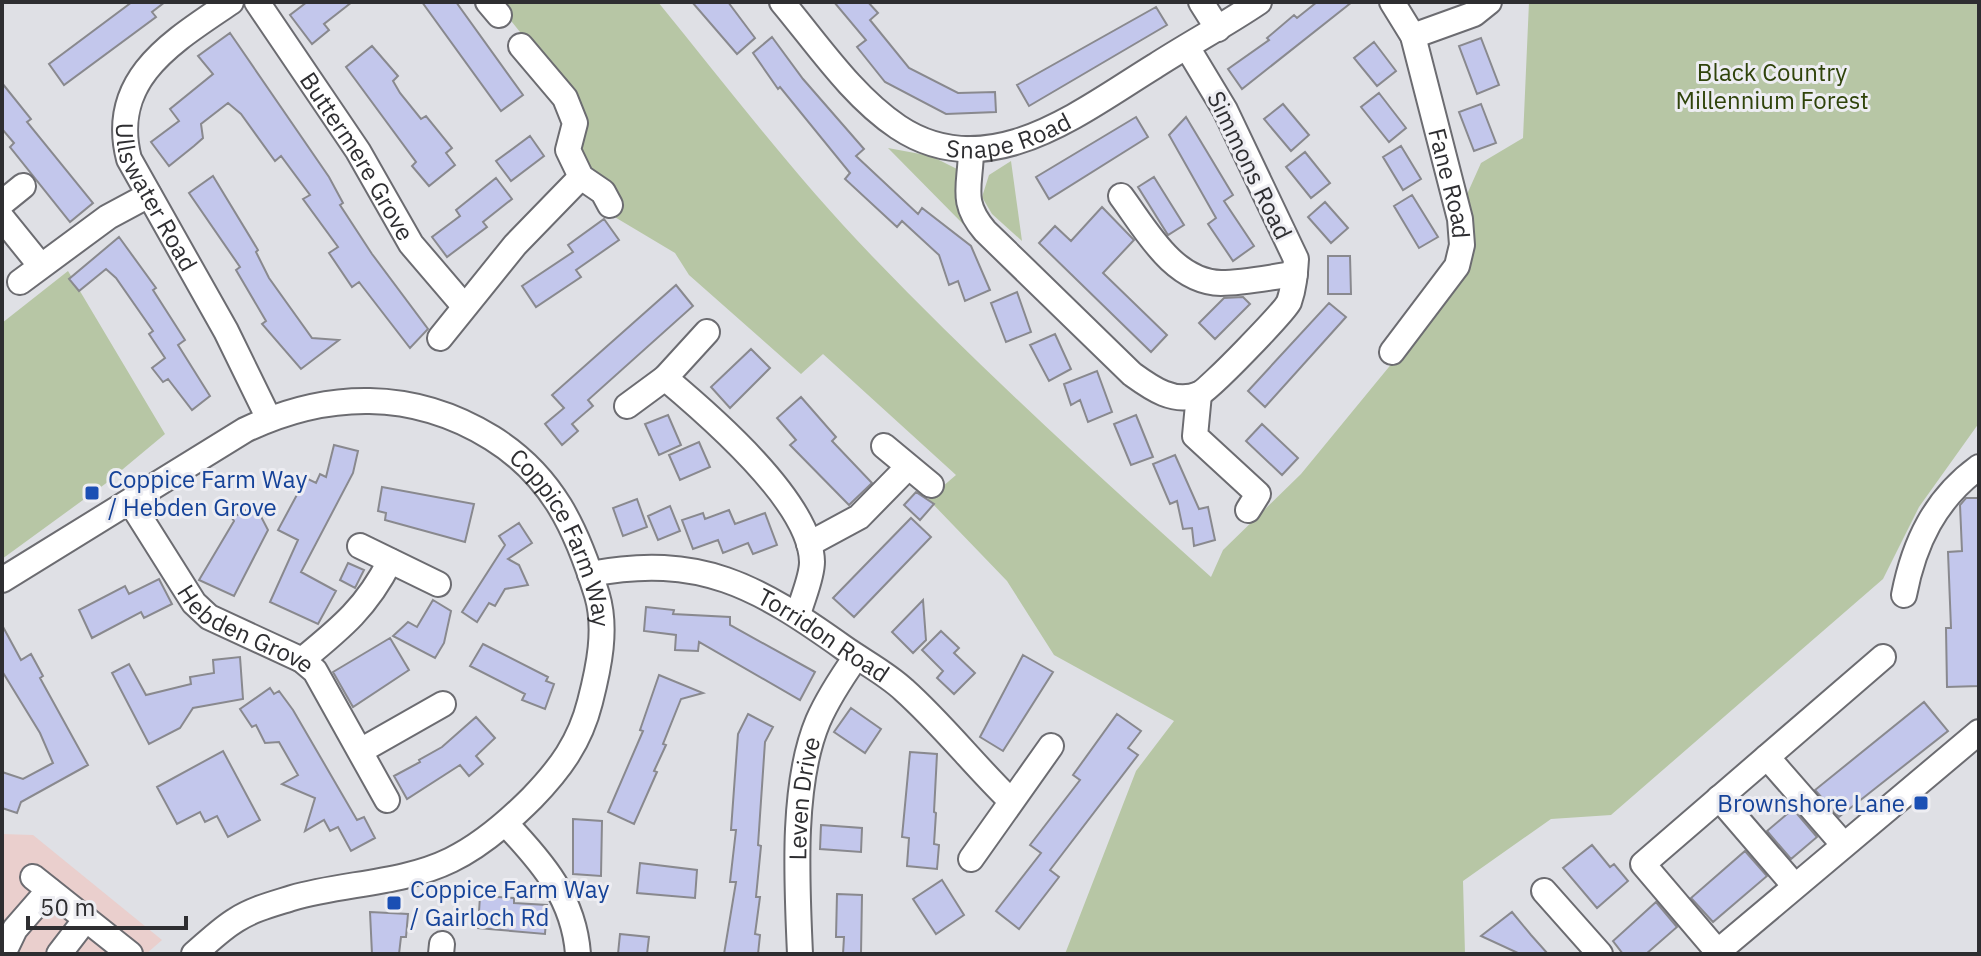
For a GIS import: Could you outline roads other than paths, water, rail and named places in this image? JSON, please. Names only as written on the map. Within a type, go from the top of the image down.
[{"type":"street","name":"Ullswater Road","points":[[231,2],[154,60],[130,98],[124,141],[129,159],[226,331],[269,419]]},
{"type":"street","name":"Buttermere Grove","points":[[257,2],[352,141],[411,244],[464,306]]},
{"type":"street","name":"Snape Road","points":[[782,2],[870,106],[902,129],[946,146],[971,149],[1038,136],[1075,117],[1259,2]]},
{"type":"street","points":[[1201,2],[1218,29]]},
{"type":"street","name":"Fane Road","points":[[1392,2],[1413,36],[1460,219],[1462,245],[1457,266],[1392,352]]},
{"type":"street","points":[[1413,36],[1474,14],[1489,2]]},
{"type":"street","points":[[521,46],[565,98],[575,123],[568,150],[581,177],[603,192],[610,205]]},
{"type":"street","name":"Simmons Road","points":[[1187,47],[1225,110],[1258,175],[1296,259],[1295,274]]},
{"type":"street","points":[[971,149],[966,196],[972,216],[985,231],[1132,374],[1158,393],[1174,397],[1199,394],[1281,313],[1288,304],[1295,274],[1218,283],[1191,275],[1166,256],[1121,196]]},
{"type":"street","points":[[440,338],[542,215],[581,177]]},
{"type":"street","points":[[2,203],[23,186]]},
{"type":"street","points":[[20,282],[108,217],[149,195]]},
{"type":"street","points":[[2,218],[40,265]]},
{"type":"street","points":[[627,406],[665,378],[707,332]]},
{"type":"street","points":[[665,378],[732,435],[796,515],[809,544],[812,563],[798,615]]},
{"type":"street","points":[[1199,394],[1195,436],[1258,494],[1248,510]]},
{"type":"street","name":"Coppice Farm Way","points":[[2,580],[131,503],[205,453],[269,419],[365,400],[398,401],[465,424],[493,438],[548,487],[569,516],[602,612],[601,642],[585,722],[567,759],[506,824],[450,861],[405,875],[318,891],[259,909],[237,919],[194,954]]},
{"type":"street","points":[[884,446],[931,485]]},
{"type":"street","points":[[1904,595],[1911,560],[1927,522],[1953,489],[1979,467]]},
{"type":"street","points":[[809,544],[859,517],[907,468]]},
{"type":"street","name":"Hebden Grove","points":[[131,503],[194,603],[209,617],[302,660],[315,671],[362,750],[387,800]]},
{"type":"street","points":[[360,546],[438,584]]},
{"type":"street","points":[[302,660],[353,618],[376,589],[390,561]]},
{"type":"street","name":"Torridon Road","points":[[590,574],[654,565],[705,573],[745,585],[798,615],[902,688],[1010,800]]},
{"type":"street","name":"Leven Drive","points":[[800,954],[799,833],[809,750],[818,721],[856,657]]},
{"type":"street","points":[[1883,657],[1643,864],[1716,953],[1979,732]]},
{"type":"street","points":[[362,750],[443,704]]},
{"type":"street","points":[[971,859],[1051,746]]},
{"type":"street","points":[[1767,757],[1843,844]]},
{"type":"street","points":[[1719,798],[1794,885]]},
{"type":"street","points":[[506,824],[551,874],[567,902],[578,954]]},
{"type":"street","points":[[3,954],[41,884],[130,954]]},
{"type":"street","points":[[1544,891],[1600,954]]},
{"type":"street","points":[[59,954],[86,919]]},
{"type":"place","name":"Coppice Farm Way / Hebden Grove","points":[[92,493]]},
{"type":"place","name":"Brownshore Lane","points":[[1921,803]]},
{"type":"place","name":"Coppice Farm Way / Gairloch Rd","points":[[394,903]]},
{"type":"park label","name":"Black Country Millennium Forest","points":[[1772,86]]}]
